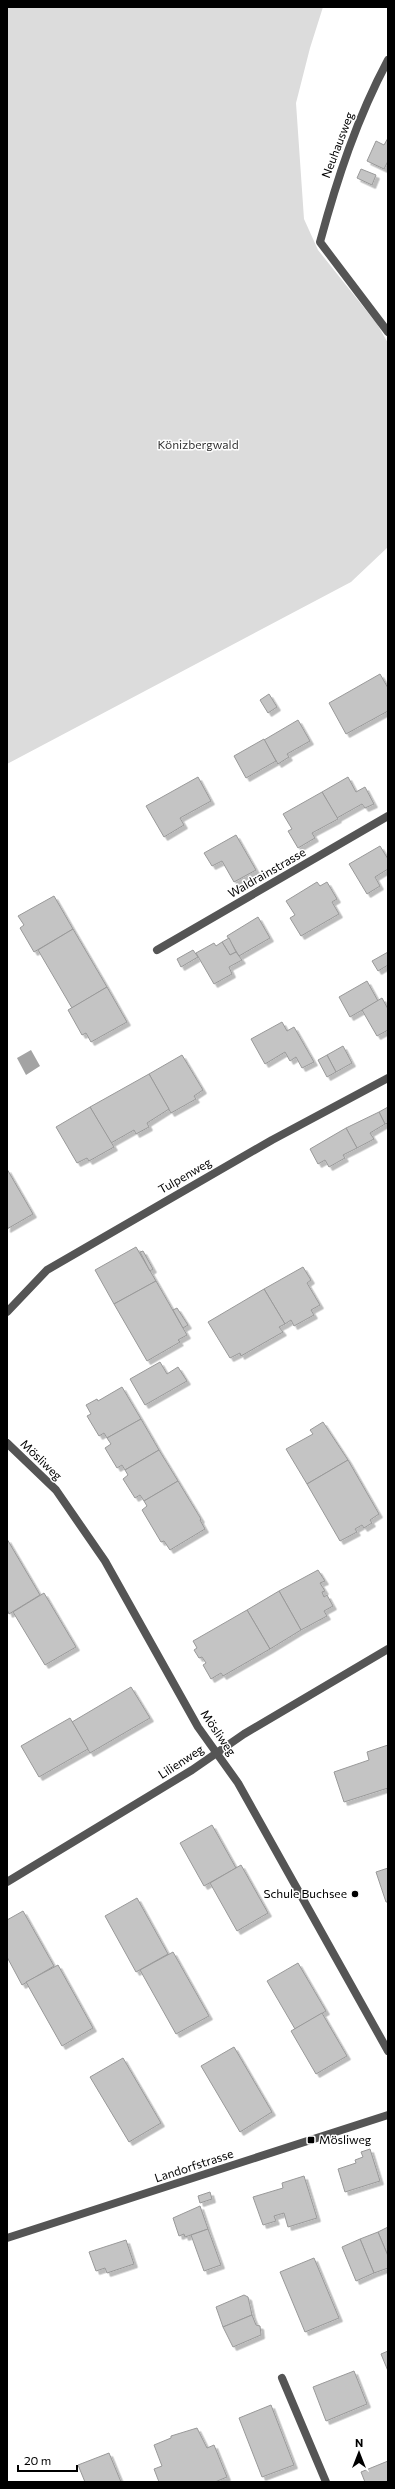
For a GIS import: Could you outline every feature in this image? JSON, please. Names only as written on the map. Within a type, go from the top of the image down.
[{"type":"street","name":"Neuhausweg","points":[[388,60],[351,140],[336,181],[320,242],[388,332]]},
{"type":"street","name":"Waldrainstrasse","points":[[157,950],[388,816]]},
{"type":"street","name":"Tulpenweg","points":[[7,1312],[47,1270],[272,1140],[388,1078]]},
{"type":"street","name":"Mösliweg","points":[[7,1443],[56,1490],[79,1520],[105,1561],[194,1721],[215,1754],[238,1783],[388,2051]]},
{"type":"street","name":"Lilienweg","points":[[7,1882],[388,1649]]},
{"type":"street","name":"Landorfstrasse","points":[[7,2238],[388,2115]]},
{"type":"street","points":[[282,2378],[326,2482]]},
{"type":"green space","name":"Könizbergwald","points":[[7,7],[323,7],[310,48],[296,103],[304,219],[318,250],[377,324],[388,343],[388,547],[351,582],[7,764]]},
{"type":"shaded area","points":[[31,1050],[40,1066],[26,1075],[17,1058]]},
{"type":"building","points":[[388,138],[388,161],[384,169],[367,161],[376,141],[384,145]]},
{"type":"building","points":[[361,169],[376,175],[372,185],[357,178]]},
{"type":"building","points":[[380,674],[388,688],[388,711],[346,734],[329,703]]},
{"type":"building","points":[[269,694],[277,707],[268,713],[260,700]]},
{"type":"building","points":[[298,720],[310,741],[287,754],[289,757],[278,764],[264,740]]},
{"type":"building","points":[[264,739],[276,761],[246,778],[234,756]]},
{"type":"building","points":[[198,777],[211,801],[180,818],[184,825],[164,837],[146,806]]},
{"type":"building","points":[[348,777],[356,792],[365,787],[374,804],[365,808],[362,804],[337,818],[322,792]]},
{"type":"building","points":[[322,792],[338,819],[312,833],[315,838],[298,848],[288,831],[292,829],[283,814]]},
{"type":"building","points":[[236,835],[256,870],[234,882],[222,861],[212,866],[204,853]]},
{"type":"building","points":[[380,846],[388,859],[388,869],[375,877],[380,886],[367,894],[349,864]]},
{"type":"building","points":[[317,882],[320,886],[327,882],[337,899],[332,902],[339,914],[301,936],[290,918],[295,915],[286,901]]},
{"type":"building","points":[[54,896],[73,929],[34,952],[20,928],[24,925],[18,916]]},
{"type":"building","points":[[258,917],[270,938],[239,956],[227,936]]},
{"type":"building","points":[[73,929],[107,987],[72,1008],[38,950]]},
{"type":"building","points":[[229,938],[236,952],[230,955],[222,942]]},
{"type":"building","points":[[222,942],[230,955],[236,952],[242,960],[229,967],[232,974],[214,984],[196,953],[214,943],[216,946]]},
{"type":"building","points":[[193,950],[198,957],[181,967],[177,959]]},
{"type":"building","points":[[388,952],[388,965],[378,971],[372,961]]},
{"type":"building","points":[[367,981],[378,1001],[350,1017],[339,997]]},
{"type":"building","points":[[107,987],[127,1022],[91,1042],[86,1033],[82,1035],[68,1010]]},
{"type":"building","points":[[382,998],[388,1009],[388,1030],[377,1036],[362,1010]]},
{"type":"building","points":[[282,1022],[287,1031],[294,1027],[314,1062],[302,1068],[296,1057],[290,1061],[285,1052],[265,1064],[251,1039]]},
{"type":"building","points":[[343,1046],[352,1063],[336,1072],[327,1055]]},
{"type":"building","points":[[182,1055],[203,1090],[194,1096],[196,1099],[171,1113],[149,1074]]},
{"type":"building","points":[[327,1055],[336,1072],[327,1077],[318,1060]]},
{"type":"building","points":[[149,1074],[169,1109],[147,1123],[149,1127],[136,1134],[134,1130],[111,1143],[90,1107]]},
{"type":"building","points":[[90,1107],[114,1147],[89,1161],[87,1158],[77,1163],[56,1127]]},
{"type":"building","points":[[388,1107],[388,1123],[385,1124],[379,1112]]},
{"type":"building","points":[[379,1112],[385,1124],[370,1133],[374,1139],[357,1148],[346,1128]]},
{"type":"building","points":[[346,1128],[357,1148],[343,1155],[345,1158],[329,1167],[325,1160],[318,1164],[310,1149]]},
{"type":"building","points":[[7,1169],[33,1214],[7,1229]]},
{"type":"building","points":[[136,1247],[156,1281],[114,1304],[95,1270]]},
{"type":"building","points":[[143,1251],[153,1269],[150,1271],[140,1252]]},
{"type":"building","points":[[303,1267],[311,1280],[307,1283],[320,1305],[311,1310],[314,1315],[294,1326],[291,1320],[285,1324],[264,1289]]},
{"type":"building","points":[[156,1281],[187,1335],[178,1340],[180,1342],[147,1361],[114,1304]]},
{"type":"building","points":[[264,1289],[285,1324],[279,1327],[283,1332],[241,1356],[240,1353],[230,1358],[208,1322]]},
{"type":"building","points":[[177,1308],[188,1325],[183,1328],[173,1310]]},
{"type":"building","points":[[160,1362],[167,1374],[178,1367],[187,1381],[145,1405],[130,1379]]},
{"type":"building","points":[[122,1387],[141,1419],[107,1438],[104,1433],[99,1436],[87,1416],[91,1414],[86,1405],[97,1399],[98,1401]]},
{"type":"building","points":[[141,1419],[159,1450],[125,1470],[122,1465],[117,1468],[105,1448],[111,1444],[107,1438]]},
{"type":"building","points":[[323,1422],[348,1460],[307,1484],[286,1449],[313,1434],[310,1430]]},
{"type":"building","points":[[159,1450],[178,1481],[144,1501],[140,1495],[135,1498],[123,1479],[128,1475],[125,1470]]},
{"type":"building","points":[[348,1460],[379,1514],[370,1520],[372,1523],[364,1528],[362,1525],[355,1529],[357,1532],[340,1541],[307,1484]]},
{"type":"building","points":[[178,1481],[201,1519],[200,1520],[205,1529],[170,1550],[164,1541],[161,1542],[142,1510],[147,1506],[144,1501]]},
{"type":"building","points":[[7,1539],[40,1595],[9,1614],[7,1609]]},
{"type":"building","points":[[318,1570],[325,1581],[320,1583],[325,1591],[322,1592],[324,1597],[327,1595],[333,1606],[324,1611],[327,1616],[301,1630],[279,1591]]},
{"type":"building","points":[[279,1591],[301,1630],[270,1649],[247,1610]]},
{"type":"building","points":[[44,1593],[76,1647],[45,1665],[13,1612]]},
{"type":"building","points":[[247,1610],[270,1649],[223,1676],[221,1673],[211,1679],[203,1665],[206,1663],[202,1657],[199,1658],[194,1650],[197,1648],[193,1641]]},
{"type":"building","points":[[131,1687],[150,1718],[90,1753],[72,1722]]},
{"type":"building","points":[[70,1718],[88,1749],[39,1777],[21,1746]]},
{"type":"building","points":[[388,1745],[388,1788],[344,1802],[334,1772],[369,1760],[367,1752]]},
{"type":"building","points":[[212,1825],[236,1868],[204,1886],[180,1843]]},
{"type":"building","points":[[241,1865],[268,1913],[237,1931],[210,1883]]},
{"type":"building","points":[[388,1868],[388,1902],[386,1902],[376,1872]]},
{"type":"building","points":[[137,1898],[168,1954],[136,1972],[105,1916]]},
{"type":"building","points":[[23,1911],[54,1966],[22,1985],[7,1957],[7,1920]]},
{"type":"building","points":[[173,1952],[209,2016],[176,2034],[140,1970]]},
{"type":"building","points":[[298,1963],[326,2011],[295,2029],[267,1981]]},
{"type":"building","points":[[58,1965],[93,2028],[62,2046],[26,1982]]},
{"type":"building","points":[[322,2013],[347,2056],[316,2074],[291,2031]]},
{"type":"building","points":[[234,2047],[272,2112],[240,2132],[201,2066]]},
{"type":"building","points":[[123,2058],[161,2123],[129,2142],[90,2077]]},
{"type":"building","points":[[370,2149],[380,2181],[345,2192],[338,2169],[356,2163],[355,2160],[363,2157],[361,2152]]},
{"type":"building","points":[[304,2176],[317,2218],[288,2227],[284,2213],[274,2216],[276,2221],[263,2225],[253,2197],[283,2188],[282,2183]]},
{"type":"building","points":[[210,2192],[212,2199],[200,2203],[198,2196]]},
{"type":"building","points":[[200,2206],[208,2229],[185,2237],[184,2234],[179,2236],[173,2218]]},
{"type":"building","points":[[388,2227],[388,2256],[378,2232]]},
{"type":"building","points":[[208,2229],[221,2265],[204,2271],[191,2235]]},
{"type":"building","points":[[378,2232],[388,2256],[388,2268],[374,2273],[360,2239]]},
{"type":"building","points":[[360,2239],[374,2273],[356,2281],[342,2247]]},
{"type":"building","points":[[126,2240],[134,2264],[107,2273],[105,2268],[96,2271],[89,2252]]},
{"type":"building","points":[[314,2258],[339,2318],[305,2332],[280,2272]]},
{"type":"building","points":[[244,2295],[248,2297],[252,2315],[223,2327],[216,2307]]},
{"type":"building","points":[[252,2315],[256,2325],[260,2326],[261,2335],[233,2347],[223,2327]]},
{"type":"building","points":[[388,2351],[388,2371],[381,2354]]},
{"type":"building","points":[[354,2371],[367,2404],[326,2421],[313,2387]]},
{"type":"building","points":[[271,2405],[294,2465],[262,2477],[239,2418]]},
{"type":"building","points":[[197,2428],[207,2448],[214,2445],[227,2477],[215,2482],[159,2482],[154,2469],[162,2466],[154,2445],[171,2438],[171,2436]]},
{"type":"building","points":[[109,2453],[121,2482],[85,2482],[78,2465]]},
{"type":"building","points":[[388,2461],[388,2482],[365,2482],[361,2472]]},
{"type":"place","name":"Schule Buchsee","points":[[355,1894]]},
{"type":"place","name":"Mösliweg","points":[[311,2140]]}]
